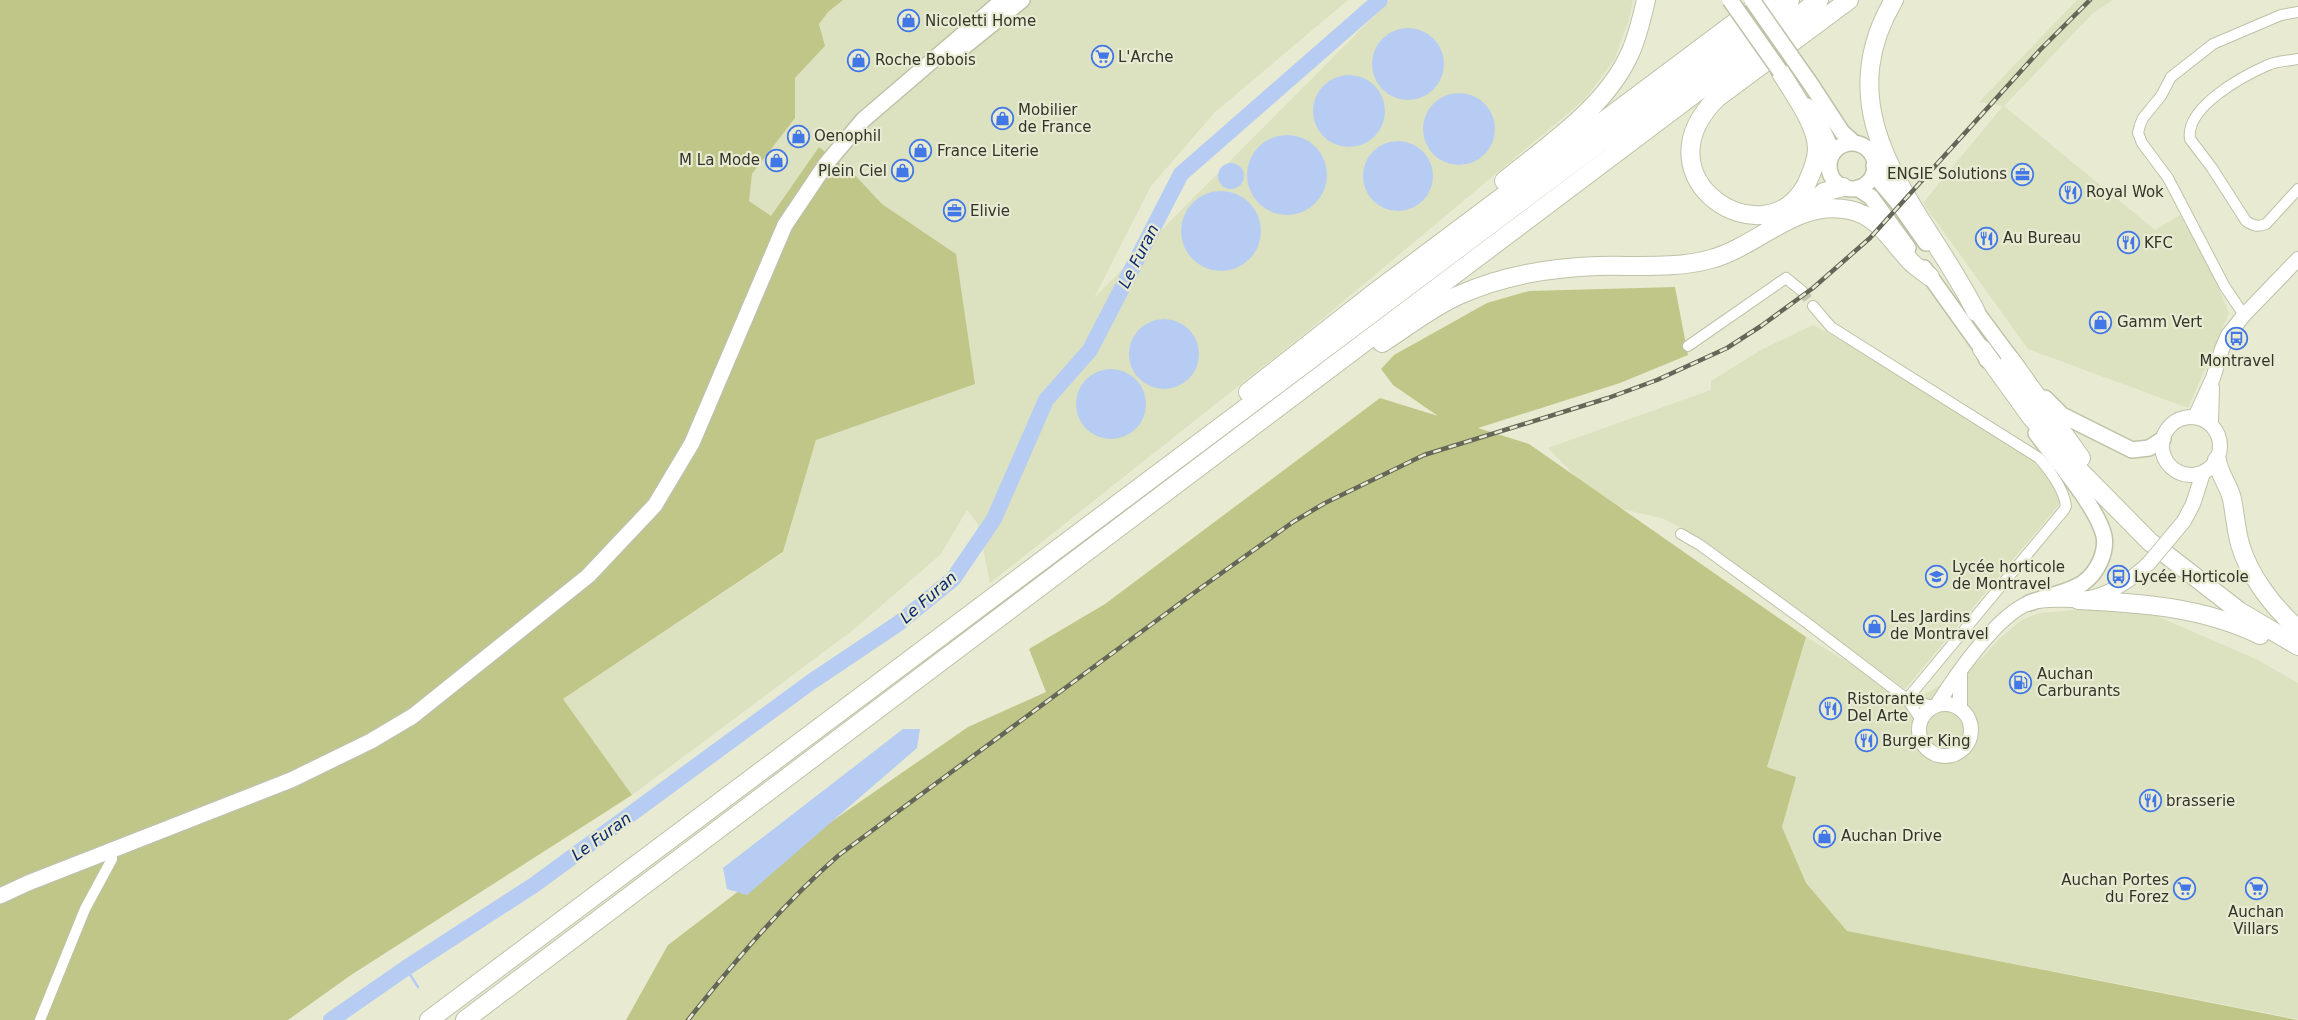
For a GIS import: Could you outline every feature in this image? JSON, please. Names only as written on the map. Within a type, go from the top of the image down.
[{"type":"highway","points":[[1370,296],[1391,275],[1550,143],[1606,91],[1630,52],[1640,25],[1646,0]]},
{"type":"highway","points":[[1178,459],[1195,435],[1370,296],[1765,0]]},
{"type":"highway","points":[[429,1020],[1790,0]]},
{"type":"highway","points":[[465,1020],[1819,0]]},
{"type":"highway","points":[[1780,71],[1812,126],[1817,149],[1813,171],[1801,193],[1786,207],[1768,214],[1749,215],[1732,211],[1714,202],[1699,186],[1691,165],[1690,146],[1704,111],[1717,98],[1849,0]]},
{"type":"highway","points":[[1894,0],[1881,27],[1872,54],[1869,80],[1870,112],[1882,152],[1930,235],[1961,282],[1976,312]]},
{"type":"highway","points":[[1341,360],[1362,357],[1458,295],[1516,275],[1550,268],[1671,264],[1711,259],[1743,246],[1799,214],[1824,192],[1850,187]]},
{"type":"highway","points":[[1799,214],[1825,208],[1851,210],[1875,221],[1913,264],[1930,277]]},
{"type":"highway","points":[[1982,349],[2031,417],[2076,467],[2150,542],[2239,611],[2298,646]]},
{"type":"highway","points":[[2010,359],[2084,463],[2156,540],[2241,605],[2298,640]]},
{"type":"highway","points":[[2217,460],[2219,472],[2232,497],[2240,544],[2247,562],[2268,596],[2298,629]]},
{"type":"highway","points":[[2078,600],[2150,605],[2201,613],[2243,626],[2298,654]]},
{"type":"main road","points":[[0,896],[28,883],[291,780],[371,741],[413,716],[588,576],[655,505],[675,473],[692,443],[785,225],[826,164],[862,120],[1003,0]]},
{"type":"main road","points":[[842,145],[1022,0]]},
{"type":"main road","points":[[1730,0],[1780,71],[1818,120],[1828,140],[1832,154]]},
{"type":"main road","points":[[1752,0],[1842,132],[1854,143],[1870,151],[1881,184],[1898,202],[2010,359],[2062,415],[2132,450],[2149,448],[2163,439]]},
{"type":"main road","points":[[1854,143],[1842,145],[1832,154],[1829,164],[1833,178],[1871,197],[1982,349],[1993,374],[2085,499],[2096,517],[2104,537],[2101,562],[2085,582],[2073,589],[2029,603]]},
{"type":"main road","points":[[1850,187],[1868,181],[1874,166]]},
{"type":"street","points":[[2244,315],[2226,287],[2168,178],[2142,144],[2138,133],[2143,118],[2161,96],[2171,77],[2213,44],[2280,15],[2298,12]]},
{"type":"street","points":[[2298,59],[2270,64],[2214,96],[2195,118],[2189,134],[2190,139],[2212,168],[2246,221],[2253,225],[2260,226],[2266,224],[2298,189]]},
{"type":"street","points":[[2194,416],[2213,378],[2228,335],[2244,315],[2298,259]]},
{"type":"street","points":[[1688,346],[1786,278],[1802,291]]},
{"type":"street","points":[[1813,306],[1831,327],[2039,458],[2046,466],[2065,498],[2066,506],[2064,510],[1907,699]]},
{"type":"street","points":[[2211,424],[2213,378]]},
{"type":"street","points":[[2194,416],[2211,424],[2217,431],[2220,451],[2217,460],[2211,468],[2203,473],[2186,474],[2177,471],[2164,458],[2163,439],[2171,425],[2178,420],[2194,416]]},
{"type":"street","points":[[1907,699],[1935,706],[1947,704],[1960,708],[1968,718],[1971,732],[1965,747],[1953,755],[1938,755],[1924,747],[1919,733],[1921,720],[1935,706],[1960,672],[1964,662],[2011,615],[2029,603],[2078,600],[2112,591],[2133,578],[2149,563],[2184,521],[2193,504],[2203,473]]},
{"type":"street","points":[[2186,474],[2193,504]]},
{"type":"street","points":[[1681,534],[1700,545],[1803,620],[1907,699],[1921,720]]},
{"type":"street","points":[[1960,672],[1960,708]]},
{"type":"street","points":[[40,1020],[85,909],[112,858],[112,850]]},
{"type":"shaded area","points":[[843,0],[1348,0],[1215,112],[1151,186],[1094,298],[1390,0],[1633,0],[1629,20],[1614,60],[1585,99],[1309,330],[990,583],[978,524],[967,510],[940,555],[853,630],[632,795],[563,699],[783,553],[816,440],[956,254],[882,204],[852,172],[819,147],[771,217],[749,201],[752,174],[795,118],[795,78],[825,46],[819,24],[828,12]]},
{"type":"shaded area","points":[[2077,0],[2113,0],[2093,13],[2004,106],[2155,230],[2180,215],[2209,266],[2229,313],[2188,408],[2028,349],[1923,203],[2003,106],[1979,102]]},
{"type":"shaded area","points":[[1813,325],[1859,350],[2044,468],[2062,501],[1905,689],[1690,532],[1664,519],[1602,504],[1548,448],[1711,390],[1711,381],[1761,350]]},
{"type":"shaded area","points":[[2099,608],[2152,614],[2258,660],[2298,683],[2298,1019],[1847,931],[1806,883],[1782,827],[1795,777],[1767,767],[1806,637],[1861,670],[1906,706],[1979,661],[2000,638],[2022,620],[2039,613]]},
{"type":"green space","points":[[0,0],[843,0],[828,12],[819,24],[825,46],[795,78],[795,118],[752,174],[749,201],[771,216],[819,147],[852,172],[882,204],[956,254],[975,384],[816,440],[783,552],[563,699],[632,795],[351,975],[288,1020],[0,1020]]},
{"type":"green space","points":[[1675,287],[1688,355],[1620,383],[1478,428],[1529,444],[1806,637],[1767,767],[1796,777],[1782,827],[1806,883],[1847,931],[2298,1020],[626,1020],[668,945],[812,835],[968,727],[1046,692],[1029,649],[1105,604],[1380,398],[1438,416],[1393,385],[1381,369],[1394,355],[1487,303],[1529,291]]},
{"type":"water","points":[[1415,28],[1434,38],[1442,50],[1444,64],[1442,78],[1434,90],[1422,98],[1401,100],[1382,90],[1374,78],[1372,57],[1382,38],[1394,30]]},
{"type":"water","points":[[1349,75],[1369,81],[1379,91],[1385,111],[1379,131],[1369,141],[1349,147],[1329,141],[1319,131],[1313,111],[1319,91],[1329,81]]},
{"type":"water","points":[[1459,93],[1479,99],[1489,109],[1495,129],[1489,149],[1479,159],[1459,165],[1439,159],[1429,149],[1423,129],[1429,109],[1439,99]]},
{"type":"water","points":[[1287,135],[1302,138],[1315,147],[1324,160],[1327,175],[1324,190],[1315,203],[1302,212],[1287,215],[1272,212],[1259,203],[1250,190],[1247,175],[1250,160],[1259,147],[1272,138]]},
{"type":"water","points":[[1405,141],[1418,147],[1427,156],[1431,162],[1433,176],[1431,190],[1423,201],[1412,209],[1391,211],[1384,209],[1373,201],[1365,190],[1363,169],[1365,162],[1373,151],[1384,143]]},
{"type":"water","points":[[1231,163],[1240,167],[1244,176],[1240,185],[1231,189],[1222,185],[1218,176],[1222,167]]},
{"type":"water","points":[[1221,191],[1236,194],[1249,203],[1258,216],[1261,231],[1258,246],[1249,259],[1236,268],[1221,271],[1206,268],[1193,259],[1184,246],[1181,231],[1184,216],[1193,203],[1206,194]]},
{"type":"water","points":[[1164,319],[1183,325],[1193,335],[1199,354],[1193,373],[1183,383],[1164,389],[1145,383],[1135,373],[1129,354],[1135,335],[1145,325]]},
{"type":"water","points":[[1111,369],[1130,375],[1140,385],[1146,404],[1140,423],[1130,433],[1111,439],[1092,433],[1082,423],[1076,404],[1082,385],[1092,375]]},
{"type":"water","points":[[903,729],[920,729],[917,748],[747,895],[727,889],[723,868]]},
{"type":"waterway","name":"Le Furan","points":[[331,1020],[406,968],[534,885],[811,682],[899,623],[953,579],[994,519],[1046,400],[1090,350],[1181,174],[1380,0]]},
{"type":"waterway","points":[[406,968],[418,987]]},
{"type":"tunnel","points":[[1802,291],[1813,306]]},
{"type":"railway","points":[[688,1020],[760,934],[798,893],[839,855],[1293,522],[1325,503],[1424,455],[1608,398],[1657,380],[1727,348],[1761,326],[1813,288],[1870,238],[2040,50],[2090,0]]},
{"type":"place","name":"Nicoletti Home","points":[[909,21]]},
{"type":"place","name":"L'Arche","points":[[1102,57]]},
{"type":"place","name":"Roche Bobois","points":[[859,60]]},
{"type":"place","name":"Mobilier de France","points":[[1002,119]]},
{"type":"place","name":"Oenophil","points":[[798,136]]},
{"type":"place","name":"France Literie","points":[[921,151]]},
{"type":"place","name":"M La Mode","points":[[776,160]]},
{"type":"place","name":"Plein Ciel","points":[[903,171]]},
{"type":"place","name":"ENGIE Solutions","points":[[2023,174]]},
{"type":"place","name":"Royal Wok","points":[[2070,192]]},
{"type":"place","name":"Elivie","points":[[954,211]]},
{"type":"place","name":"Au Bureau","points":[[1987,238]]},
{"type":"place","name":"KFC","points":[[2128,243]]},
{"type":"place","name":"Gamm Vert","points":[[2101,322]]},
{"type":"place","name":"Montravel","points":[[2237,338]]},
{"type":"place","name":"Lycée horticole de Montravel","points":[[1936,576]]},
{"type":"place","name":"Lycée Horticole","points":[[2118,577]]},
{"type":"place","name":"Les Jardins de Montravel","points":[[1874,626]]},
{"type":"place","name":"Auchan Carburants","points":[[2021,683]]},
{"type":"place","name":"Ristorante Del Arte","points":[[1831,708]]},
{"type":"place","name":"Burger King","points":[[1866,741]]},
{"type":"place","name":"brasserie","points":[[2150,801]]},
{"type":"place","name":"Auchan Drive","points":[[1825,836]]},
{"type":"place","name":"Auchan Portes du Forez","points":[[2185,889]]},
{"type":"place","name":"Auchan Villars","points":[[2256,889]]}]
